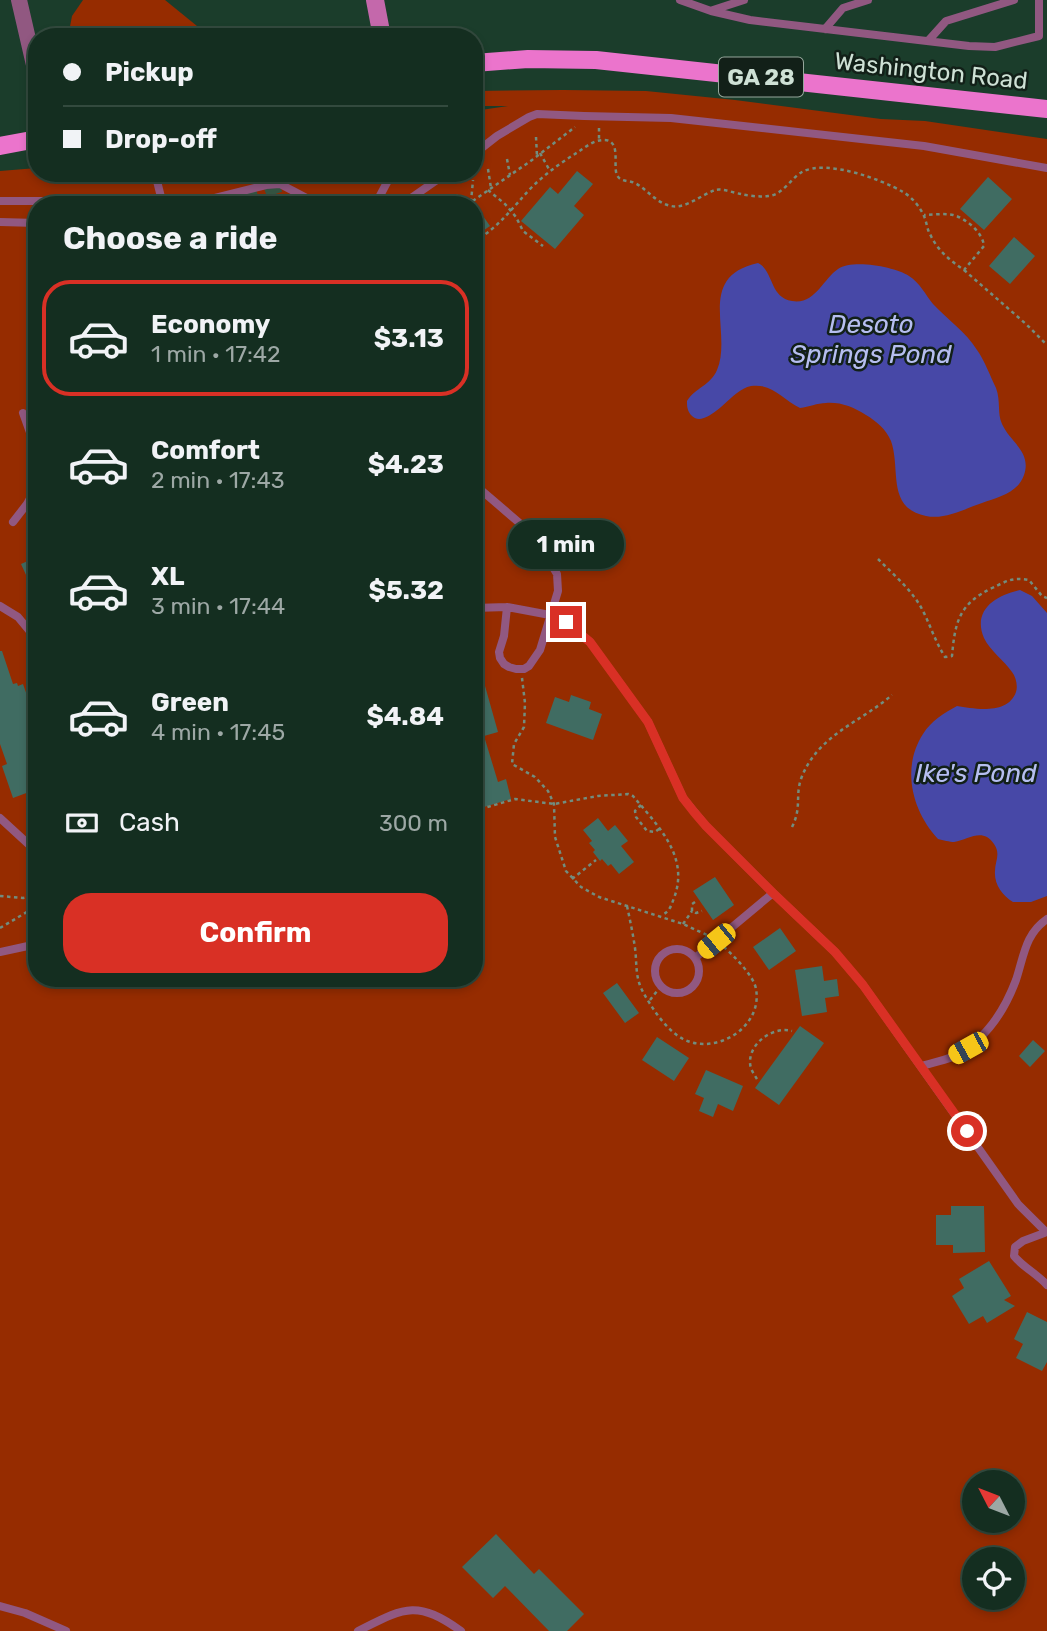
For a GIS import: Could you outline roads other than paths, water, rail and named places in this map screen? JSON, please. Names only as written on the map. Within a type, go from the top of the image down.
[{"type":"main road","name":"Washington Road","points":[[483,62],[528,59],[596,60],[1047,109]]},
{"type":"main road","points":[[0,146],[28,141]]},
{"type":"street","points":[[19,0],[28,39]]},
{"type":"street","points":[[374,0],[380,28]]},
{"type":"lane","points":[[680,0],[710,11],[750,20],[986,48],[1039,36],[1039,0]]},
{"type":"lane","points":[[704,0],[710,11]]},
{"type":"lane","points":[[710,11],[744,0]]},
{"type":"lane","points":[[825,29],[843,8],[869,0]]},
{"type":"lane","points":[[928,41],[946,21],[1014,0]]},
{"type":"lane","points":[[483,147],[518,122],[537,114],[671,118],[925,146],[1047,168]]},
{"type":"lane","points":[[414,196],[434,182]]},
{"type":"lane","points":[[223,196],[279,184],[302,196]]},
{"type":"lane","points":[[0,201],[28,201]]},
{"type":"lane","points":[[0,222],[28,223]]},
{"type":"lane","points":[[23,413],[28,427]]},
{"type":"lane","points":[[483,492],[537,541],[557,574],[558,591],[540,650],[524,669],[503,664],[499,652],[504,636],[507,607]]},
{"type":"lane","points":[[13,522],[28,502]]},
{"type":"lane","points":[[0,606],[18,617],[28,629]]},
{"type":"lane","points":[[483,608],[507,607],[550,615],[566,622],[590,642],[648,722],[683,798],[706,826],[835,952],[863,985],[1017,1204],[1046,1232],[1023,1241],[1015,1247],[1014,1256],[1047,1285]]},
{"type":"lane","points":[[0,818],[28,844]]},
{"type":"lane","points":[[695,958],[773,893]]},
{"type":"lane","points":[[921,1066],[950,1058],[968,1048],[997,1019],[1016,980],[1025,945],[1031,934],[1047,919]]},
{"type":"lane","points":[[0,952],[28,946]]},
{"type":"lane","points":[[677,949],[684,950],[695,958],[699,972],[694,986],[674,993],[661,986],[655,973],[663,954],[677,949]]},
{"type":"lane","points":[[0,1606],[25,1613],[66,1631]]},
{"type":"lane","points":[[358,1631],[393,1614],[413,1609],[446,1620],[461,1631]]},
{"type":"water","name":"Desoto Springs Pond","points":[[758,263],[767,272],[779,294],[792,301],[807,299],[833,273],[845,266],[863,264],[884,267],[913,279],[980,354],[996,388],[1002,424],[1025,460],[1024,475],[1017,486],[1001,496],[954,513],[926,516],[913,512],[900,496],[894,452],[886,433],[873,420],[852,407],[831,403],[800,408],[766,387],[751,386],[709,416],[697,419],[692,416],[687,401],[714,375],[721,355],[720,307],[727,280],[739,270]]},
{"type":"water","name":"Ike's Pond","points":[[1020,590],[1032,596],[1047,613],[1047,896],[1031,902],[1013,902],[1000,889],[995,876],[997,851],[985,836],[954,842],[938,839],[929,828],[916,802],[911,775],[916,747],[926,729],[938,718],[957,706],[990,709],[1012,699],[1017,690],[1015,676],[984,638],[981,619],[988,605]]},
{"type":"tunnel","points":[[245,196],[280,184]]}]
